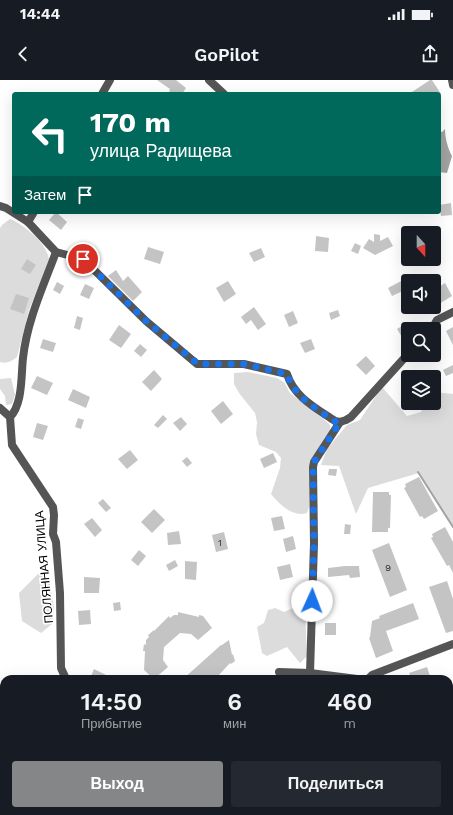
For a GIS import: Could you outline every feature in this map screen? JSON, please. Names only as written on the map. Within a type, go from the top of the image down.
[{"type":"street","points":[[103,92],[110,80]]},
{"type":"street","points":[[209,80],[222,92]]},
{"type":"street","points":[[452,80],[453,85]]},
{"type":"street","points":[[0,206],[12,212]]},
{"type":"street","points":[[15,214],[28,222],[56,252],[83,259],[146,321],[198,364],[244,364],[287,374],[294,390],[334,421],[340,422],[351,417],[401,362]]},
{"type":"street","points":[[28,222],[33,214]]},
{"type":"street","points":[[0,408],[10,416],[14,413],[20,394],[24,356],[32,315],[56,252]]},
{"type":"street","points":[[436,322],[453,312]]},
{"type":"street","name":"ПОЛЯННАЯ УЛИЦА","points":[[10,416],[12,445],[53,507],[53,534],[56,542],[60,592],[61,668],[64,675]]},
{"type":"street","points":[[310,673],[314,543],[313,468],[314,462],[340,422]]},
{"type":"street","points":[[372,675],[453,644]]},
{"type":"street","points":[[279,672],[326,675]]},
{"type":"shaded area","points":[[445,129],[447,143],[452,156],[447,173],[441,172],[442,132]]},
{"type":"shaded area","points":[[10,219],[34,235],[44,247],[49,259],[29,310],[17,357],[9,362],[3,363],[0,362],[0,228]]},
{"type":"shaded area","points":[[248,372],[277,378],[284,382],[290,393],[330,425],[330,432],[325,437],[309,467],[309,507],[307,513],[297,514],[292,512],[282,506],[271,494],[280,468],[281,458],[276,452],[259,445],[256,434],[257,422],[255,413],[239,393],[234,384],[234,373]]},
{"type":"shaded area","points":[[11,378],[15,395],[12,404],[6,405],[5,396],[0,389],[0,379]]},
{"type":"shaded area","points":[[382,387],[407,416],[421,412],[422,410],[441,410],[441,393],[453,394],[453,527],[419,473],[368,488],[356,514],[339,466],[321,465],[327,449],[347,425],[360,420]]},
{"type":"shaded area","points":[[41,571],[49,579],[54,608],[52,624],[41,633],[22,621],[19,593]]},
{"type":"shaded area","points":[[298,606],[305,611],[307,656],[300,663],[287,647],[267,656],[262,653],[257,627],[264,623],[268,610],[275,608],[284,612]]},
{"type":"building","points":[[157,80],[176,80],[186,88],[183,92],[170,92],[169,91],[170,89]]},
{"type":"building","points":[[432,80],[440,92],[412,92]]},
{"type":"building","points":[[451,203],[452,215],[441,216],[441,205]]},
{"type":"building","points":[[54,214],[58,214],[67,222],[61,230],[49,220]]},
{"type":"building","points":[[374,234],[380,235],[380,241],[388,237],[393,246],[375,255],[363,248],[369,239],[374,242]]},
{"type":"building","points":[[316,236],[329,238],[328,252],[315,251]]},
{"type":"building","points":[[355,243],[361,246],[358,254],[351,251]]},
{"type":"building","points":[[148,247],[164,252],[160,264],[144,259]]},
{"type":"building","points":[[261,248],[265,257],[254,262],[249,253]]},
{"type":"building","points":[[27,259],[36,265],[30,274],[21,269]]},
{"type":"building","points":[[116,270],[123,281],[128,276],[142,292],[133,301],[108,276]]},
{"type":"building","points":[[228,281],[236,294],[224,302],[216,288]]},
{"type":"building","points":[[401,281],[401,292],[392,296],[388,288]]},
{"type":"building","points":[[57,282],[64,286],[60,294],[53,290]]},
{"type":"building","points":[[445,283],[452,296],[441,303],[441,286]]},
{"type":"building","points":[[85,284],[94,288],[89,299],[80,295]]},
{"type":"building","points":[[16,294],[29,298],[24,314],[10,309]]},
{"type":"building","points":[[254,307],[266,324],[258,330],[251,320],[246,324],[241,317]]},
{"type":"building","points":[[338,310],[340,316],[331,320],[329,313]]},
{"type":"building","points":[[293,311],[298,323],[289,327],[284,315]]},
{"type":"building","points":[[77,316],[83,318],[80,330],[74,328]]},
{"type":"building","points":[[119,325],[131,334],[121,348],[109,340]]},
{"type":"building","points":[[401,327],[401,336],[397,329]]},
{"type":"building","points":[[453,327],[453,345],[446,331]]},
{"type":"building","points":[[43,339],[56,343],[53,352],[40,348]]},
{"type":"building","points":[[311,339],[315,349],[305,353],[300,343]]},
{"type":"building","points":[[140,344],[147,350],[141,357],[134,351]]},
{"type":"building","points":[[366,356],[375,366],[366,375],[356,365]]},
{"type":"building","points":[[453,365],[453,373],[446,376],[443,370]]},
{"type":"building","points":[[154,370],[162,379],[151,391],[142,382]]},
{"type":"building","points":[[37,376],[53,383],[47,395],[31,388]]},
{"type":"building","points":[[73,389],[90,397],[86,408],[68,400]]},
{"type":"building","points":[[223,401],[233,414],[221,424],[211,411]]},
{"type":"building","points":[[163,415],[167,419],[158,428],[154,425]]},
{"type":"building","points":[[181,417],[187,424],[180,431],[173,423]]},
{"type":"building","points":[[78,418],[84,420],[81,429],[75,427]]},
{"type":"building","points":[[37,423],[48,426],[43,440],[33,437]]},
{"type":"building","points":[[130,450],[138,460],[127,469],[118,459]]},
{"type":"building","points":[[273,453],[277,462],[264,468],[260,459]]},
{"type":"building","points":[[187,457],[192,463],[187,467],[182,461]]},
{"type":"building","points":[[329,469],[337,469],[336,476],[328,475]]},
{"type":"building","points":[[419,477],[438,511],[424,519],[422,516],[420,517],[404,488],[406,487],[405,484]]},
{"type":"building","points":[[373,492],[389,492],[389,495],[391,495],[390,528],[388,528],[388,532],[372,532]]},
{"type":"building","points":[[103,499],[111,508],[106,512],[98,503]]},
{"type":"building","points":[[154,509],[165,520],[152,533],[141,522]]},
{"type":"building","points":[[282,516],[285,529],[274,531],[271,518]]},
{"type":"building","points":[[92,518],[102,530],[95,537],[84,524]]},
{"type":"building","points":[[345,524],[351,525],[350,534],[344,534]]},
{"type":"building","points":[[445,527],[453,542],[453,573],[449,565],[447,566],[431,538],[433,537],[432,534]]},
{"type":"building","points":[[179,531],[181,544],[168,545],[167,533]]},
{"type":"building","points":[[224,532],[228,549],[216,552],[212,535]]},
{"type":"building","points":[[293,536],[296,549],[286,552],[283,539]]},
{"type":"building","points":[[389,543],[407,590],[390,597],[372,550]]},
{"type":"building","points":[[139,550],[146,556],[138,566],[131,560]]},
{"type":"building","points":[[175,560],[178,566],[169,571],[166,565]]},
{"type":"building","points":[[185,561],[197,562],[196,580],[185,579]]},
{"type":"building","points":[[290,564],[293,577],[280,580],[277,567]]},
{"type":"building","points":[[359,566],[360,577],[350,578],[349,575],[328,577],[328,568]]},
{"type":"building","points":[[84,577],[100,578],[99,593],[84,593]]},
{"type":"building","points":[[447,581],[453,599],[453,631],[446,633],[429,587]]},
{"type":"building","points":[[120,602],[121,610],[114,611],[113,603]]},
{"type":"building","points":[[413,603],[419,619],[386,631],[393,651],[376,658],[369,638],[372,621],[380,618],[379,616]]},
{"type":"building","points":[[90,610],[91,624],[79,625],[78,611]]},
{"type":"building","points":[[178,612],[199,617],[199,615],[203,616],[212,628],[198,640],[191,634],[180,633],[164,647],[163,660],[168,667],[159,675],[150,675],[144,670],[145,651],[143,651],[144,644],[146,645],[146,640],[149,637],[148,635],[169,616],[170,618],[174,615],[178,615]]},
{"type":"building","points":[[325,623],[336,623],[336,635],[325,635]]},
{"type":"building","points":[[229,640],[232,655],[233,654],[235,661],[231,664],[230,663],[219,675],[187,675],[221,645]]},
{"type":"building","points":[[427,667],[430,675],[410,675],[409,673]]},
{"type":"building","points":[[94,669],[106,675],[92,675]]},
{"type":"waterway","points":[[418,472],[453,527]]},
{"type":"route","points":[[83,259],[146,321],[198,364],[244,364],[287,374],[294,390],[334,421],[340,422],[314,462],[313,468],[314,543],[312,601]]}]
